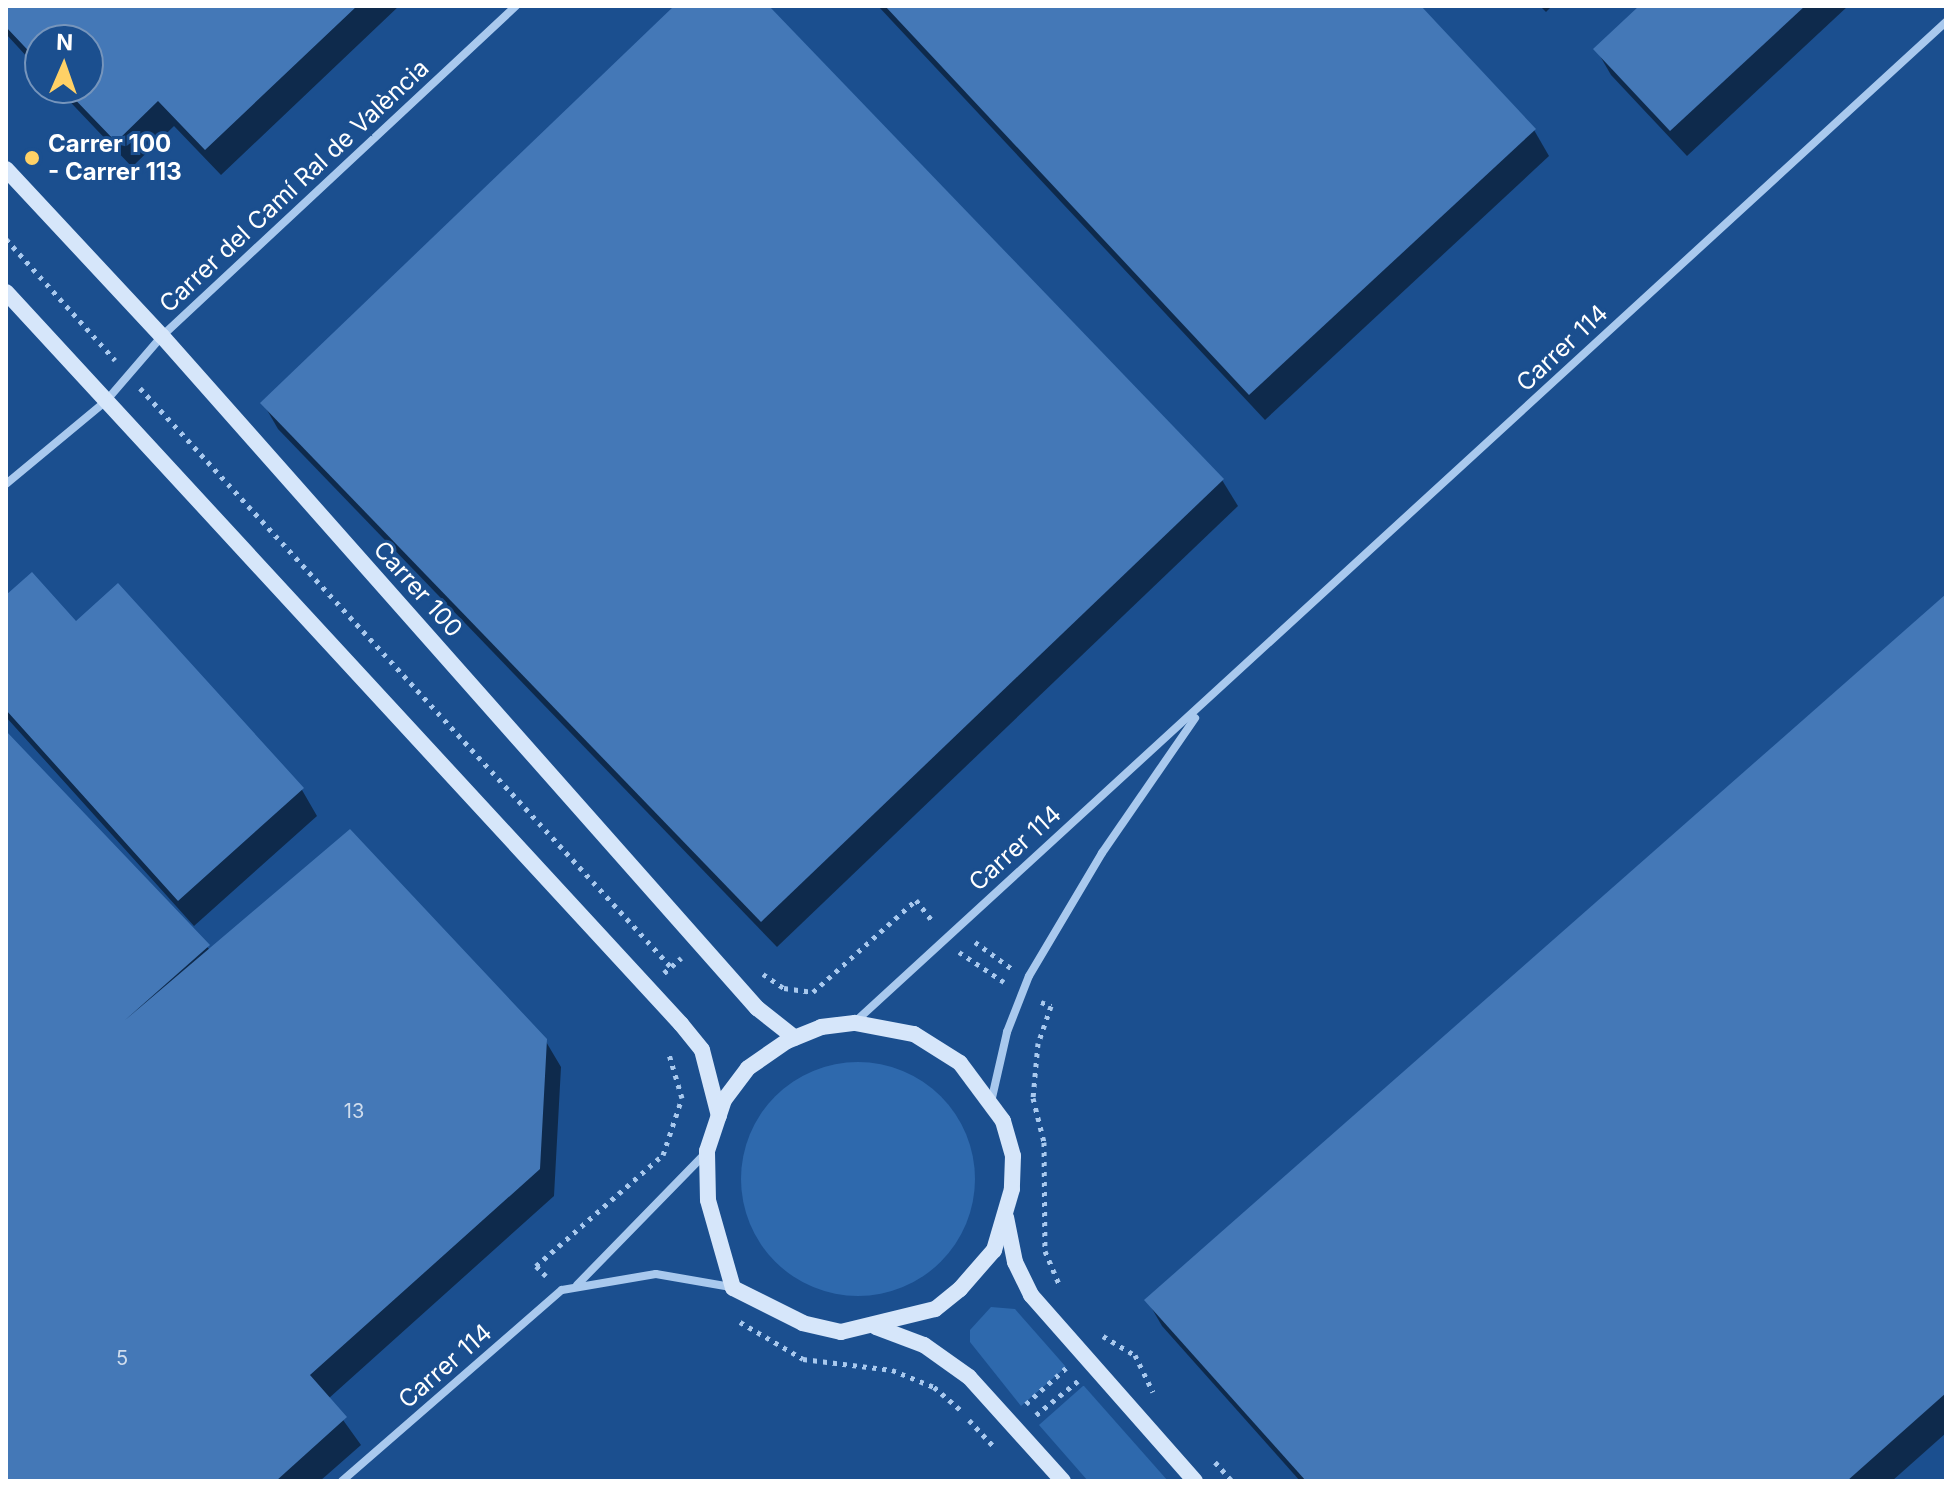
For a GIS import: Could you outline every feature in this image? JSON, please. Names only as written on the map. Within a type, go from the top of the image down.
[{"type":"street","name":"Carrer del Camí Ral de València","points":[[6,484],[106,401],[162,336],[516,6]]},
{"type":"street","name":"Carrer 114","points":[[855,1023],[1946,22]]},
{"type":"street","name":"Carrer 100","points":[[6,169],[162,336],[757,1008],[795,1038]]},
{"type":"street","points":[[6,292],[681,1024],[702,1050],[719,1116]]},
{"type":"street","name":"Carrer 114","points":[[991,1105],[1007,1032],[1029,976],[1102,853],[1204,704]]},
{"type":"street","points":[[855,1023],[914,1034],[960,1063],[1003,1121],[1013,1156],[1005,1214],[994,1250],[960,1289],[935,1309],[876,1327],[841,1332],[803,1323],[733,1288],[708,1200],[707,1151],[719,1116],[748,1068],[795,1038],[855,1023]]},
{"type":"street","name":"Carrer 114","points":[[576,1286],[707,1151]]},
{"type":"street","points":[[1005,1214],[1015,1262],[1031,1295],[1195,1481]]},
{"type":"street","name":"Carrer 114","points":[[342,1481],[562,1290],[656,1274],[733,1288]]},
{"type":"street","points":[[876,1327],[924,1345],[969,1377],[1063,1481]]},
{"type":"path","points":[[6,239],[74,314]]},
{"type":"path","points":[[159,410],[671,967],[681,957]]},
{"type":"path","points":[[752,964],[784,988],[813,992],[916,900],[934,923]]},
{"type":"path","points":[[975,942],[1013,970]]},
{"type":"path","points":[[959,952],[1007,984]]},
{"type":"path","points":[[1042,1002],[1051,1006],[1038,1043],[1033,1098],[1044,1142],[1045,1251],[1068,1296]]},
{"type":"path","points":[[546,1275],[536,1266],[663,1155],[674,1131],[682,1098],[675,1062],[662,1043]]},
{"type":"path","points":[[729,1314],[803,1359],[871,1365],[934,1387],[986,1438]]},
{"type":"path","points":[[1095,1326],[1135,1355],[1161,1400]]},
{"type":"path","points":[[1023,1406],[1068,1366]]},
{"type":"path","points":[[1035,1416],[1083,1377]]},
{"type":"path","points":[[1212,1458],[1232,1481]]},
{"type":"shaded area","points":[[858,1062],[881,1064],[903,1071],[941,1096],[966,1134],[973,1156],[973,1202],[966,1224],[941,1262],[903,1287],[881,1294],[858,1296],[835,1294],[813,1287],[775,1262],[750,1224],[743,1202],[741,1179],[743,1156],[750,1134],[775,1096],[813,1071],[835,1064]]},
{"type":"shaded area","points":[[991,1307],[1015,1309],[1066,1367],[1021,1406],[970,1342],[970,1330]]},
{"type":"shaded area","points":[[1083,1386],[1168,1481],[1088,1481],[1039,1425]]},
{"type":"building","points":[[6,6],[357,6],[205,150],[158,101],[116,142],[79,104],[104,104],[104,24],[24,24],[24,46],[6,27]]},
{"type":"building","points":[[674,6],[769,6],[1224,479],[761,922],[260,403]]},
{"type":"building","points":[[885,6],[1421,6],[1536,129],[1249,395]]},
{"type":"building","points":[[1639,6],[1805,6],[1670,131],[1593,49]]},
{"type":"building","points":[[32,572],[76,621],[118,583],[304,788],[178,901],[6,710],[6,595]]},
{"type":"building","points":[[1946,594],[1946,1393],[1847,1481],[1306,1481],[1144,1300]]},
{"type":"building","points":[[6,731],[210,945],[124,1021],[350,829],[547,1039],[540,1169],[310,1375],[347,1417],[276,1481],[6,1481]]},
{"type":"place","name":"Carrer 100 - Carrer 113","points":[[32,158]]}]
